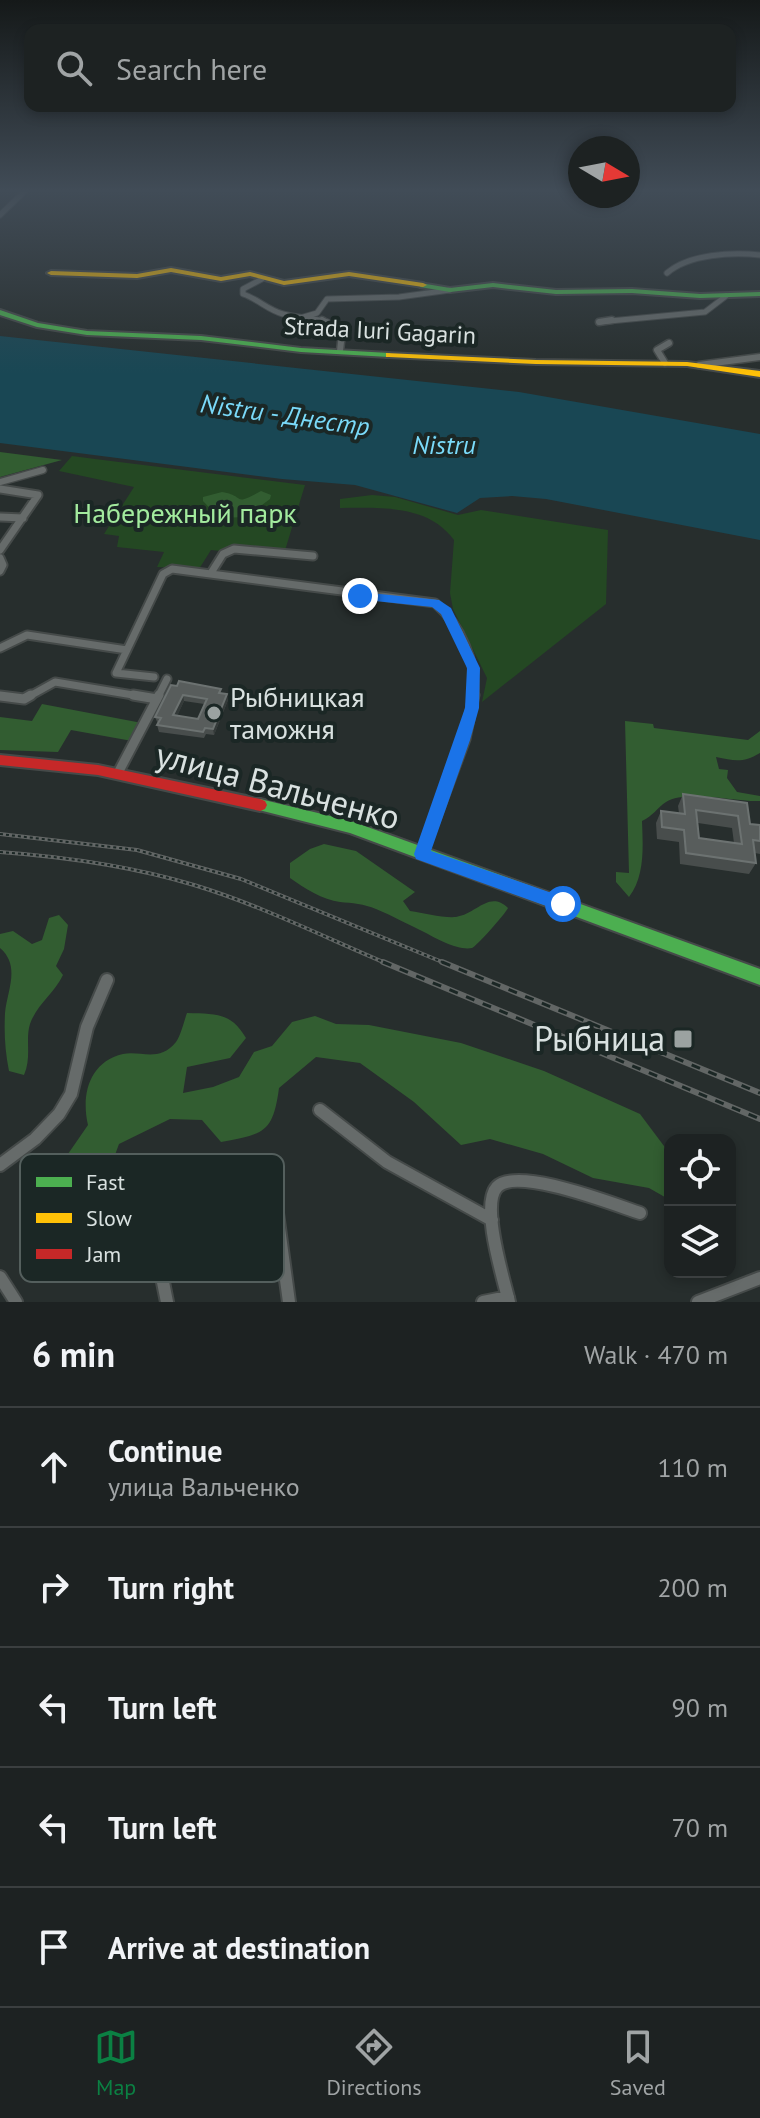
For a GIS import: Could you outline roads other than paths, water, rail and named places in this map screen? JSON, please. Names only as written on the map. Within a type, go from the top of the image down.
[{"type":"main road","points":[[51,273],[129,276],[164,270],[208,278],[250,274],[262,279],[294,283],[349,274],[450,290],[499,285],[566,293],[760,294]]},
{"type":"main road","name":"Strada Iuri Gagarin","points":[[0,312],[37,325],[77,332],[201,338],[285,349],[536,362],[665,363],[760,374]]},
{"type":"main road","name":"улица Вальченко","points":[[0,760],[49,762],[118,773],[313,816],[760,977]]},
{"type":"street","points":[[667,273],[670,268],[691,260],[742,253],[760,255]]},
{"type":"street","points":[[262,279],[243,289],[243,294],[259,299],[269,309],[300,318],[325,320],[342,336],[340,351]]},
{"type":"street","points":[[300,318],[317,313],[327,299],[380,298],[450,290]]},
{"type":"street","points":[[599,322],[655,314],[705,312],[726,296]]},
{"type":"street","points":[[665,363],[657,350],[669,343]]},
{"type":"street","points":[[699,365],[760,357]]},
{"type":"street","points":[[0,482],[43,470]]},
{"type":"street","points":[[0,489],[38,494],[0,550]]},
{"type":"street","points":[[0,517],[23,518]]},
{"type":"street","points":[[0,528],[13,532]]},
{"type":"street","points":[[211,573],[223,554],[234,549],[313,556]]},
{"type":"street","points":[[0,558],[3,565],[0,571]]},
{"type":"street","points":[[154,677],[116,673],[163,574],[172,569],[360,596],[435,603],[446,611],[473,665],[475,682],[463,740],[422,854]]},
{"type":"street","points":[[0,648],[27,635],[127,650]]},
{"type":"street","points":[[118,773],[167,679]]},
{"type":"street","points":[[0,696],[24,699],[55,682],[157,699]]},
{"type":"street","points":[[0,1165],[35,1139],[65,1104],[78,1072],[87,1027],[107,980]]},
{"type":"street","points":[[320,1110],[387,1162],[492,1220]]},
{"type":"street","points":[[483,1302],[509,1300],[492,1220],[497,1187],[504,1182],[550,1184],[640,1213]]},
{"type":"street","points":[[284,1265],[289,1302]]},
{"type":"street","points":[[0,1277],[16,1302]]},
{"type":"street","points":[[698,1302],[760,1278]]},
{"type":"street","points":[[163,1282],[167,1302]]},
{"type":"water","name":"Nistru","points":[[0,336],[519,392],[760,434],[760,540],[546,499],[512,496],[480,498],[457,513],[355,485],[282,479],[0,443]]},
{"type":"railway","points":[[0,834],[137,850],[241,879],[447,964]]},
{"type":"railway","points":[[0,852],[98,863],[194,885],[268,912],[388,964]]},
{"type":"railway","points":[[383,962],[760,1119]]},
{"type":"railway","points":[[442,962],[760,1093]]},
{"type":"place","name":"Рыбницкая таможня","points":[[214,713]]},
{"type":"place","name":"Рыбница","points":[[683,1039]]},
{"type":"water label","name":"Nistru - Днестр","points":[[285,415]]},
{"type":"park label","name":"Набережный парк","points":[[185,513]]}]
